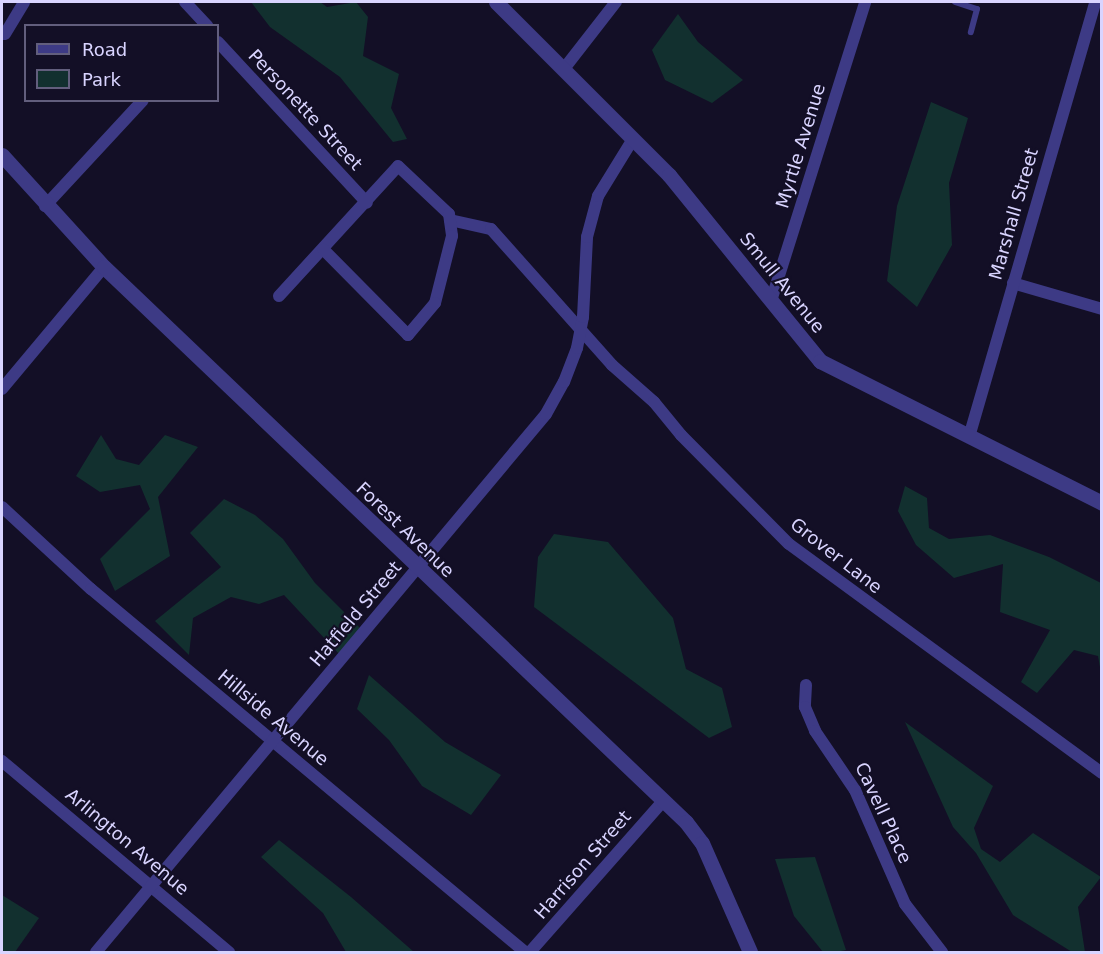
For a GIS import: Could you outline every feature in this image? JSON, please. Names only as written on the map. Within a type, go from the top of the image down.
[{"type":"street","points":[[5,34],[24,2]]},
{"type":"street","points":[[185,2],[205,24]]},
{"type":"street","name":"Smull Avenue","points":[[496,2],[669,175],[820,361],[1101,503]]},
{"type":"street","points":[[563,70],[616,2]]},
{"type":"street","name":"Myrtle Avenue","points":[[771,301],[866,2]]},
{"type":"street","name":"Marshall Street","points":[[969,437],[1095,2]]},
{"type":"street","name":"Personette Street","points":[[219,43],[367,203]]},
{"type":"street","points":[[45,206],[141,102]]},
{"type":"street","name":"Hatfield Street","points":[[96,952],[546,414],[568,374],[581,330],[587,237],[598,196],[633,139]]},
{"type":"street","name":"Forest Avenue","points":[[4,162],[104,267],[417,569],[663,801],[702,843],[750,952]]},
{"type":"street","points":[[279,296],[324,250],[399,166],[449,214],[452,236],[435,303],[408,335],[324,250]]},
{"type":"street","name":"Grover Lane","points":[[450,220],[491,228],[581,330],[789,544],[1101,773]]},
{"type":"street","points":[[2,389],[104,267]]},
{"type":"street","points":[[1013,283],[1101,309]]},
{"type":"street","name":"Hillside Avenue","points":[[2,507],[91,589],[527,952]]},
{"type":"street","name":"Cavell Place","points":[[806,685],[805,707],[815,731],[851,783],[909,911],[942,952]]},
{"type":"street","name":"Arlington Avenue","points":[[2,760],[229,952]]},
{"type":"street","name":"Harrison Street","points":[[527,952],[663,801]]},
{"type":"lane","points":[[955,2],[977,9],[971,32]]},
{"type":"green space","points":[[251,2],[320,2],[327,7],[356,2],[368,17],[363,56],[399,74],[391,108],[407,139],[393,142],[340,77],[270,27]]},
{"type":"green space","points":[[678,14],[698,42],[743,80],[712,103],[665,80],[652,50]]},
{"type":"green space","points":[[931,102],[968,118],[949,183],[952,245],[917,307],[887,281],[897,206]]},
{"type":"green space","points":[[101,435],[116,459],[139,465],[165,435],[198,447],[158,497],[170,556],[115,591],[100,559],[150,509],[140,485],[100,492],[76,476]]},
{"type":"green space","points":[[905,486],[927,498],[929,528],[949,539],[990,535],[1049,557],[1101,583],[1101,673],[1098,656],[1074,650],[1037,693],[1021,682],[1050,630],[1000,612],[1003,564],[954,578],[916,545],[898,511]]},
{"type":"green space","points":[[224,499],[255,515],[283,539],[315,583],[361,629],[340,655],[284,595],[259,604],[231,597],[193,618],[189,655],[155,621],[221,567],[190,533]]},
{"type":"green space","points":[[554,534],[608,542],[673,618],[686,669],[722,688],[732,727],[709,738],[534,607],[538,557]]},
{"type":"green space","points":[[369,675],[445,742],[501,775],[471,815],[422,786],[389,740],[357,709]]},
{"type":"green space","points":[[905,722],[993,786],[974,828],[981,849],[1000,862],[1033,833],[1101,877],[1078,907],[1085,952],[1072,952],[1013,915],[976,853],[953,827]]},
{"type":"green space","points":[[279,840],[351,897],[414,952],[346,952],[323,913],[261,857]]},
{"type":"green space","points":[[815,857],[846,950],[823,952],[794,916],[775,859]]},
{"type":"green space","points":[[2,895],[39,918],[15,952],[2,952]]}]
